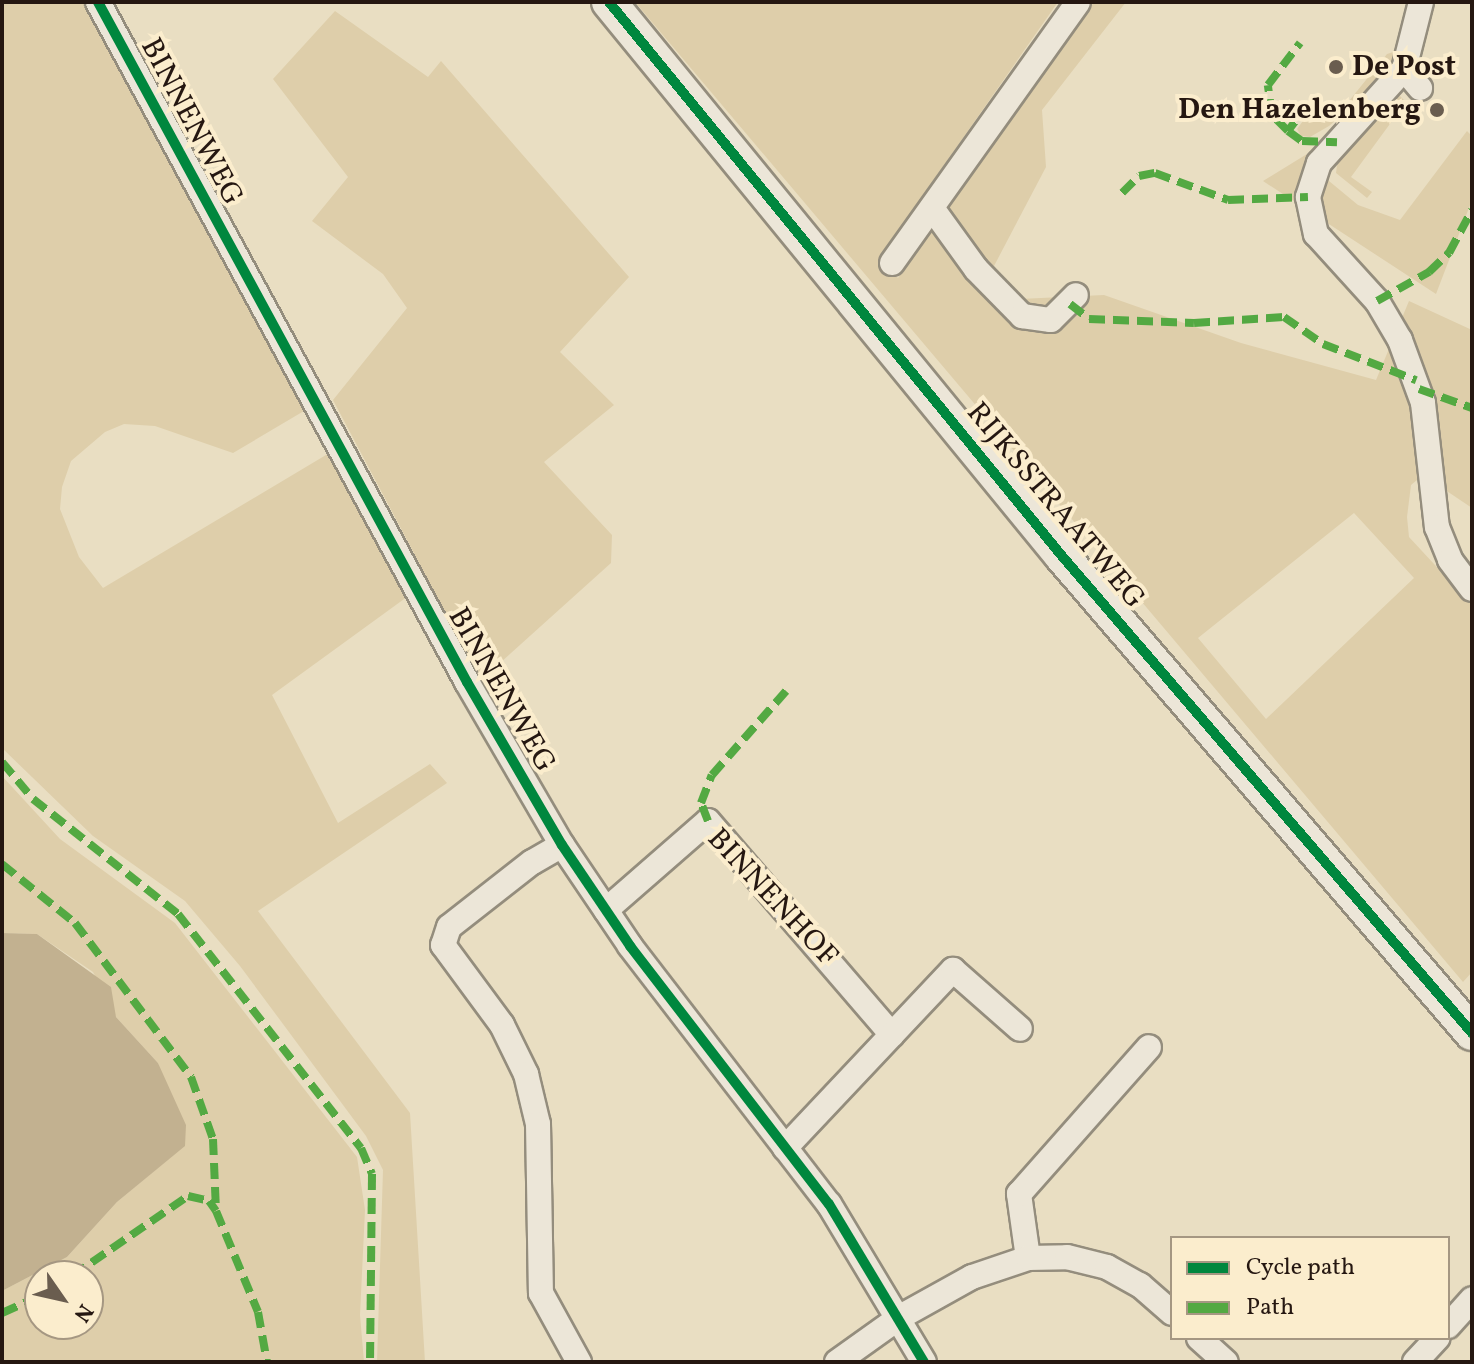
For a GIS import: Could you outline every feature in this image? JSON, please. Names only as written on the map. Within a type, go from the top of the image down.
[{"type":"main road","name":"RIJKSSTRAATWEG","points":[[609,2],[1062,556],[1472,1033]]},
{"type":"street","name":"BINNENWEG","points":[[98,2],[460,668],[562,845],[606,910],[829,1204],[900,1317],[924,1362]]},
{"type":"street","points":[[892,263],[1078,2]]},
{"type":"street","points":[[1422,6],[1412,78],[1319,163],[1310,184],[1311,219],[1330,253],[1377,301],[1400,340],[1423,403],[1437,527],[1450,560],[1472,589]]},
{"type":"street","points":[[932,208],[976,269],[1022,316],[1051,320],[1076,295]]},
{"type":"street","name":"BINNENHOF","points":[[606,910],[708,821],[892,1035]]},
{"type":"street","points":[[562,845],[532,862],[449,927],[443,945],[502,1025],[526,1074],[538,1124],[541,1293],[579,1362]]},
{"type":"street","points":[[785,1148],[953,970],[1020,1029]]},
{"type":"street","points":[[1028,1258],[1019,1194],[1149,1047]]},
{"type":"street","points":[[837,1362],[900,1317],[972,1277],[1028,1258],[1067,1257],[1107,1267],[1140,1285],[1170,1311]]},
{"type":"street","points":[[1450,1324],[1472,1299]]},
{"type":"street","points":[[1201,1340],[1226,1362]]},
{"type":"street","points":[[1415,1362],[1435,1340]]},
{"type":"shaded area","points":[[2,2],[85,2],[309,408],[233,453],[155,426],[124,424],[105,432],[71,461],[62,487],[60,509],[79,557],[103,588],[331,452],[411,594],[272,695],[338,823],[430,764],[447,783],[258,911],[410,1113],[425,1362],[377,1362],[383,1170],[366,1136],[240,966],[185,901],[93,836],[2,748]]},
{"type":"shaded area","points":[[635,2],[1058,2],[879,258],[898,278],[1094,2],[1126,2],[1042,110],[1046,167],[994,266],[1005,288],[1020,299],[1104,295],[1241,343],[1376,380],[1409,301],[1472,330],[1472,508],[1423,475],[1411,485],[1407,517],[1409,537],[1472,605],[1472,972],[1463,982]],"holes":[[[1354,513],[1414,578],[1266,719],[1198,638]]]},
{"type":"shaded area","points":[[335,11],[428,77],[441,61],[629,277],[560,352],[614,405],[544,462],[612,535],[611,563],[481,680],[333,400],[407,308],[383,274],[312,221],[348,177],[273,79]]},
{"type":"shaded area","points":[[1400,50],[1379,83],[1329,126],[1310,137],[1301,136],[1297,129],[1314,106],[1332,122],[1387,54]]},
{"type":"shaded area","points":[[1400,96],[1406,102],[1351,177],[1372,192],[1367,198],[1336,173],[1339,150],[1387,98]]},
{"type":"shaded area","points":[[1467,131],[1472,136],[1472,200],[1436,294],[1263,181],[1320,146],[1329,181],[1358,205],[1400,220]]},
{"type":"shaded area","points":[[2,776],[60,839],[175,923],[357,1157],[365,1210],[360,1315],[364,1362],[2,1362],[2,1291],[24,1279],[24,1340],[104,1340],[104,1260],[61,1260],[117,1202],[184,1146],[158,1063],[116,1017],[93,972],[37,934],[2,933]]},
{"type":"shaded area","points":[[2,933],[37,934],[111,987],[116,1017],[158,1063],[186,1125],[185,1146],[117,1202],[67,1257],[61,1260],[24,1260],[24,1279],[2,1291]]},
{"type":"marked path","points":[[1288,131],[1272,115],[1268,85],[1300,43]]},
{"type":"marked path","points":[[1309,103],[1288,131],[1302,141],[1337,142]]},
{"type":"marked path","points":[[1122,193],[1139,176],[1155,173],[1228,200],[1308,197]]},
{"type":"marked path","points":[[1377,301],[1429,272],[1449,253],[1472,210]]},
{"type":"marked path","points":[[1070,304],[1089,319],[1194,323],[1284,317],[1323,344],[1416,380]]},
{"type":"marked path","points":[[1419,389],[1472,408]]},
{"type":"marked path","points":[[708,821],[701,803],[712,775],[786,691]]},
{"type":"marked path","points":[[2,762],[33,799],[178,914],[361,1148],[372,1174],[370,1362]]},
{"type":"marked path","points":[[2,864],[75,923],[191,1077],[213,1139],[216,1211],[258,1312],[267,1362]]},
{"type":"marked path","points":[[95,1260],[188,1196],[209,1201],[216,1211]]},
{"type":"marked path","points":[[2,1313],[24,1303]]},
{"type":"cycle path","points":[[98,2],[467,682],[562,845],[630,946],[829,1204],[924,1362]]},
{"type":"cycle path","points":[[609,2],[1062,556],[1472,1033]]},
{"type":"place","name":"De Post","points":[[1336,67]]},
{"type":"place","name":"Den Hazelenberg","points":[[1437,110]]}]
